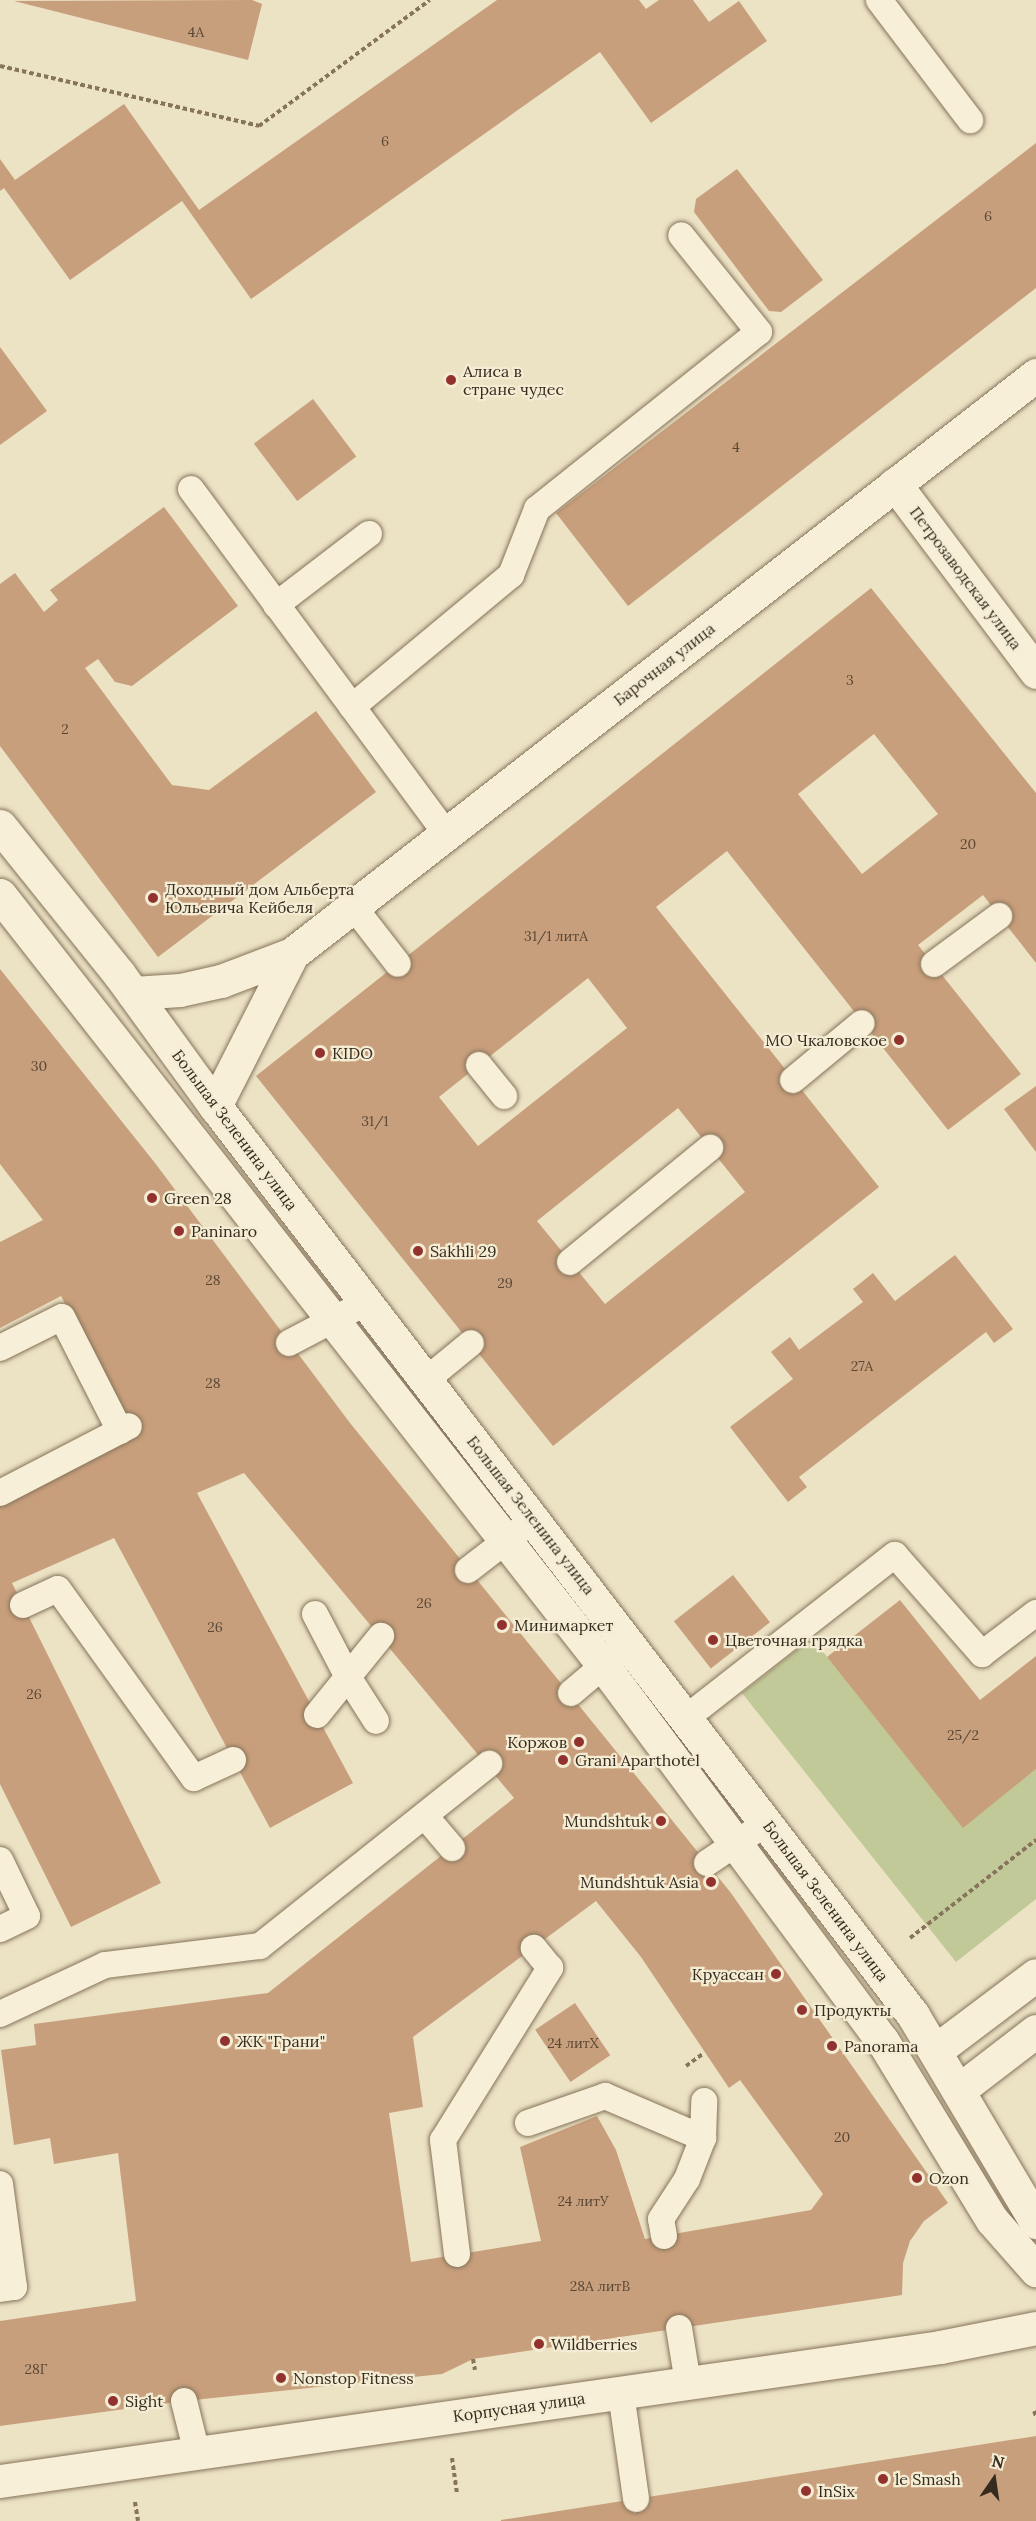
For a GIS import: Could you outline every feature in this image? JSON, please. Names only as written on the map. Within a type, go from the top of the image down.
[{"type":"street","name":"Барочная улица","points":[[133,993],[221,981],[292,954],[1036,375]]},
{"type":"street","name":"Петрозаводская улица","points":[[895,484],[1036,672]]},
{"type":"street","name":"Большая Зеленина улица","points":[[0,826],[133,993],[215,1106],[630,1643],[913,2015],[1036,2222]]},
{"type":"street","points":[[0,896],[603,1665],[882,2040],[992,2220],[1036,2270]]},
{"type":"street","name":"Барочная улица","points":[[215,1106],[292,954]]},
{"type":"street","points":[[935,2051],[1036,1975]]},
{"type":"street","points":[[959,2090],[1036,2031]]},
{"type":"street","name":"Корпусная улица","points":[[0,2481],[975,2342],[1036,2328]]},
{"type":"lane","points":[[879,0],[970,120]]},
{"type":"lane","points":[[352,706],[511,575],[537,509],[759,332],[681,235]]},
{"type":"lane","points":[[191,489],[446,834]]},
{"type":"lane","points":[[276,605],[369,534]]},
{"type":"lane","points":[[353,906],[398,964]]},
{"type":"lane","points":[[934,964],[999,916]]},
{"type":"lane","points":[[793,1080],[862,1023]]},
{"type":"lane","points":[[479,1065],[504,1096]]},
{"type":"lane","points":[[570,1262],[710,1148]]},
{"type":"lane","points":[[289,1343],[367,1302]]},
{"type":"lane","points":[[0,1348],[62,1317],[124,1428],[0,1492]]},
{"type":"lane","points":[[426,1380],[471,1343]]},
{"type":"lane","points":[[468,1570],[535,1520]]},
{"type":"lane","points":[[686,1718],[895,1555],[982,1654],[1036,1613]]},
{"type":"lane","points":[[23,1605],[58,1589],[194,1778],[233,1760]]},
{"type":"lane","points":[[315,1614],[348,1677],[376,1720]]},
{"type":"lane","points":[[316,1715],[381,1636]]},
{"type":"lane","points":[[571,1693],[630,1643]]},
{"type":"lane","points":[[0,2014],[105,1965],[260,1946],[489,1764]]},
{"type":"lane","points":[[425,1816],[452,1848]]},
{"type":"lane","points":[[707,1863],[766,1823]]},
{"type":"lane","points":[[0,1860],[27,1916],[0,1929]]},
{"type":"lane","points":[[457,2254],[442,2140],[550,1968],[534,1948]]},
{"type":"lane","points":[[528,2123],[605,2096],[703,2138]]},
{"type":"lane","points":[[664,2236],[661,2219],[687,2179],[703,2138],[704,2101]]},
{"type":"lane","points":[[0,2184],[14,2287],[0,2289]]},
{"type":"lane","points":[[678,2328],[688,2383]]},
{"type":"lane","points":[[621,2393],[636,2499]]},
{"type":"lane","points":[[184,2401],[196,2453]]},
{"type":"path","points":[[0,66],[260,126],[430,0]]},
{"type":"path","points":[[910,1938],[1036,1840]]},
{"type":"path","points":[[473,2359],[475,2370]]},
{"type":"path","points":[[453,2460],[457,2493]]},
{"type":"path","points":[[135,2505],[138,2521]]},
{"type":"green space","points":[[812,1638],[963,1827],[1036,1769],[1036,1899],[956,1962],[742,1693]]},
{"type":"building","points":[[252,0],[262,4],[248,60],[14,1]]},
{"type":"building","points":[[497,0],[639,0],[646,9],[659,0],[693,0],[709,22],[739,1],[767,41],[651,123],[600,52],[251,299],[182,201],[70,280],[4,188],[0,191],[0,159],[15,180],[124,104],[199,210]]},
{"type":"building","points":[[1036,143],[1036,288],[628,606],[556,513]]},
{"type":"building","points":[[737,169],[823,280],[781,312],[769,311],[694,212],[696,199]]},
{"type":"building","points":[[0,347],[47,411],[0,445]]},
{"type":"building","points":[[313,399],[356,457],[297,501],[254,444]]},
{"type":"building","points":[[164,507],[238,606],[132,686],[115,682],[98,659],[85,668],[172,785],[209,790],[316,711],[376,792],[158,957],[0,746],[0,584],[15,573],[44,612],[58,600],[50,590]]},
{"type":"building","points":[[871,588],[1036,793],[1036,963],[983,895],[918,945],[1021,1074],[948,1130],[727,851],[656,907],[879,1187],[553,1446],[256,1076]],"holes":[[[874,734],[938,814],[862,874],[798,794]],[[588,978],[627,1028],[478,1146],[439,1097]],[[678,1108],[745,1192],[605,1304],[537,1221]]]},
{"type":"building","points":[[0,969],[155,1163],[350,1423],[731,1893],[948,2203],[924,2221],[910,2241],[903,2263],[902,2295],[473,2359],[442,2374],[184,2401],[0,2426],[0,2321],[136,2301],[118,2153],[54,2164],[50,2138],[14,2145],[1,2050],[36,2045],[34,2024],[268,1993],[514,1798],[244,1473],[197,1493],[353,1783],[270,1828],[114,1538],[12,1583],[161,1883],[71,1927],[0,1784],[0,1505],[134,1435],[61,1296],[0,1328],[0,1242],[43,1220],[0,1164]],"holes":[[[596,1901],[641,1957],[729,2088],[740,2080],[823,2194],[811,2210],[645,2239],[616,2150],[597,2116],[520,2147],[541,2241],[411,2262],[389,2113],[423,2107],[413,2037]]]},
{"type":"building","points":[[1036,1086],[1036,1152],[1004,1109]]},
{"type":"building","points":[[955,1255],[1013,1329],[994,1343],[986,1332],[799,1477],[807,1487],[788,1502],[730,1427],[793,1379],[771,1352],[790,1337],[799,1350],[863,1302],[853,1289],[873,1273],[895,1301]]},
{"type":"building","points":[[733,1575],[770,1622],[711,1668],[674,1621]]},
{"type":"building","points":[[900,1600],[980,1700],[1036,1656],[1036,1769],[963,1828],[827,1657]]},
{"type":"building","points":[[575,2003],[610,2055],[570,2082],[535,2030]]},
{"type":"building","points":[[1036,2436],[1036,2521],[501,2521],[501,2520]]},
{"type":"place","name":"Алиса в стране чудес","points":[[451,380]]},
{"type":"place","name":"Доходный дом Альберта Юльевича Кейбеля","points":[[153,898]]},
{"type":"place","name":"МО Чкаловское","points":[[899,1040]]},
{"type":"place","name":"KIDO","points":[[320,1053]]},
{"type":"place","name":"Green 28","points":[[152,1198]]},
{"type":"place","name":"Paninaro","points":[[179,1231]]},
{"type":"place","name":"Sakhli 29","points":[[418,1251]]},
{"type":"place","name":"Минимаркет","points":[[502,1625]]},
{"type":"place","name":"Цветочная грядка","points":[[713,1640]]},
{"type":"place","name":"Коржов","points":[[579,1742]]},
{"type":"place","name":"Grani Aparthotel","points":[[563,1760]]},
{"type":"place","name":"Mundshtuk","points":[[661,1821]]},
{"type":"place","name":"Mundshtuk Asia","points":[[711,1882]]},
{"type":"place","name":"Круассан","points":[[776,1974]]},
{"type":"place","name":"Продукты","points":[[802,2010]]},
{"type":"place","name":"ЖК \"Грани\"","points":[[225,2041]]},
{"type":"place","name":"Panorama","points":[[832,2046]]},
{"type":"place","name":"Ozon","points":[[917,2178]]},
{"type":"place","name":"Wildberries","points":[[539,2344]]},
{"type":"place","name":"Nonstop Fitness","points":[[281,2378]]},
{"type":"place","name":"Sight","points":[[113,2401]]},
{"type":"place","name":"le Smash","points":[[883,2479]]},
{"type":"place","name":"InSix","points":[[806,2491]]}]
